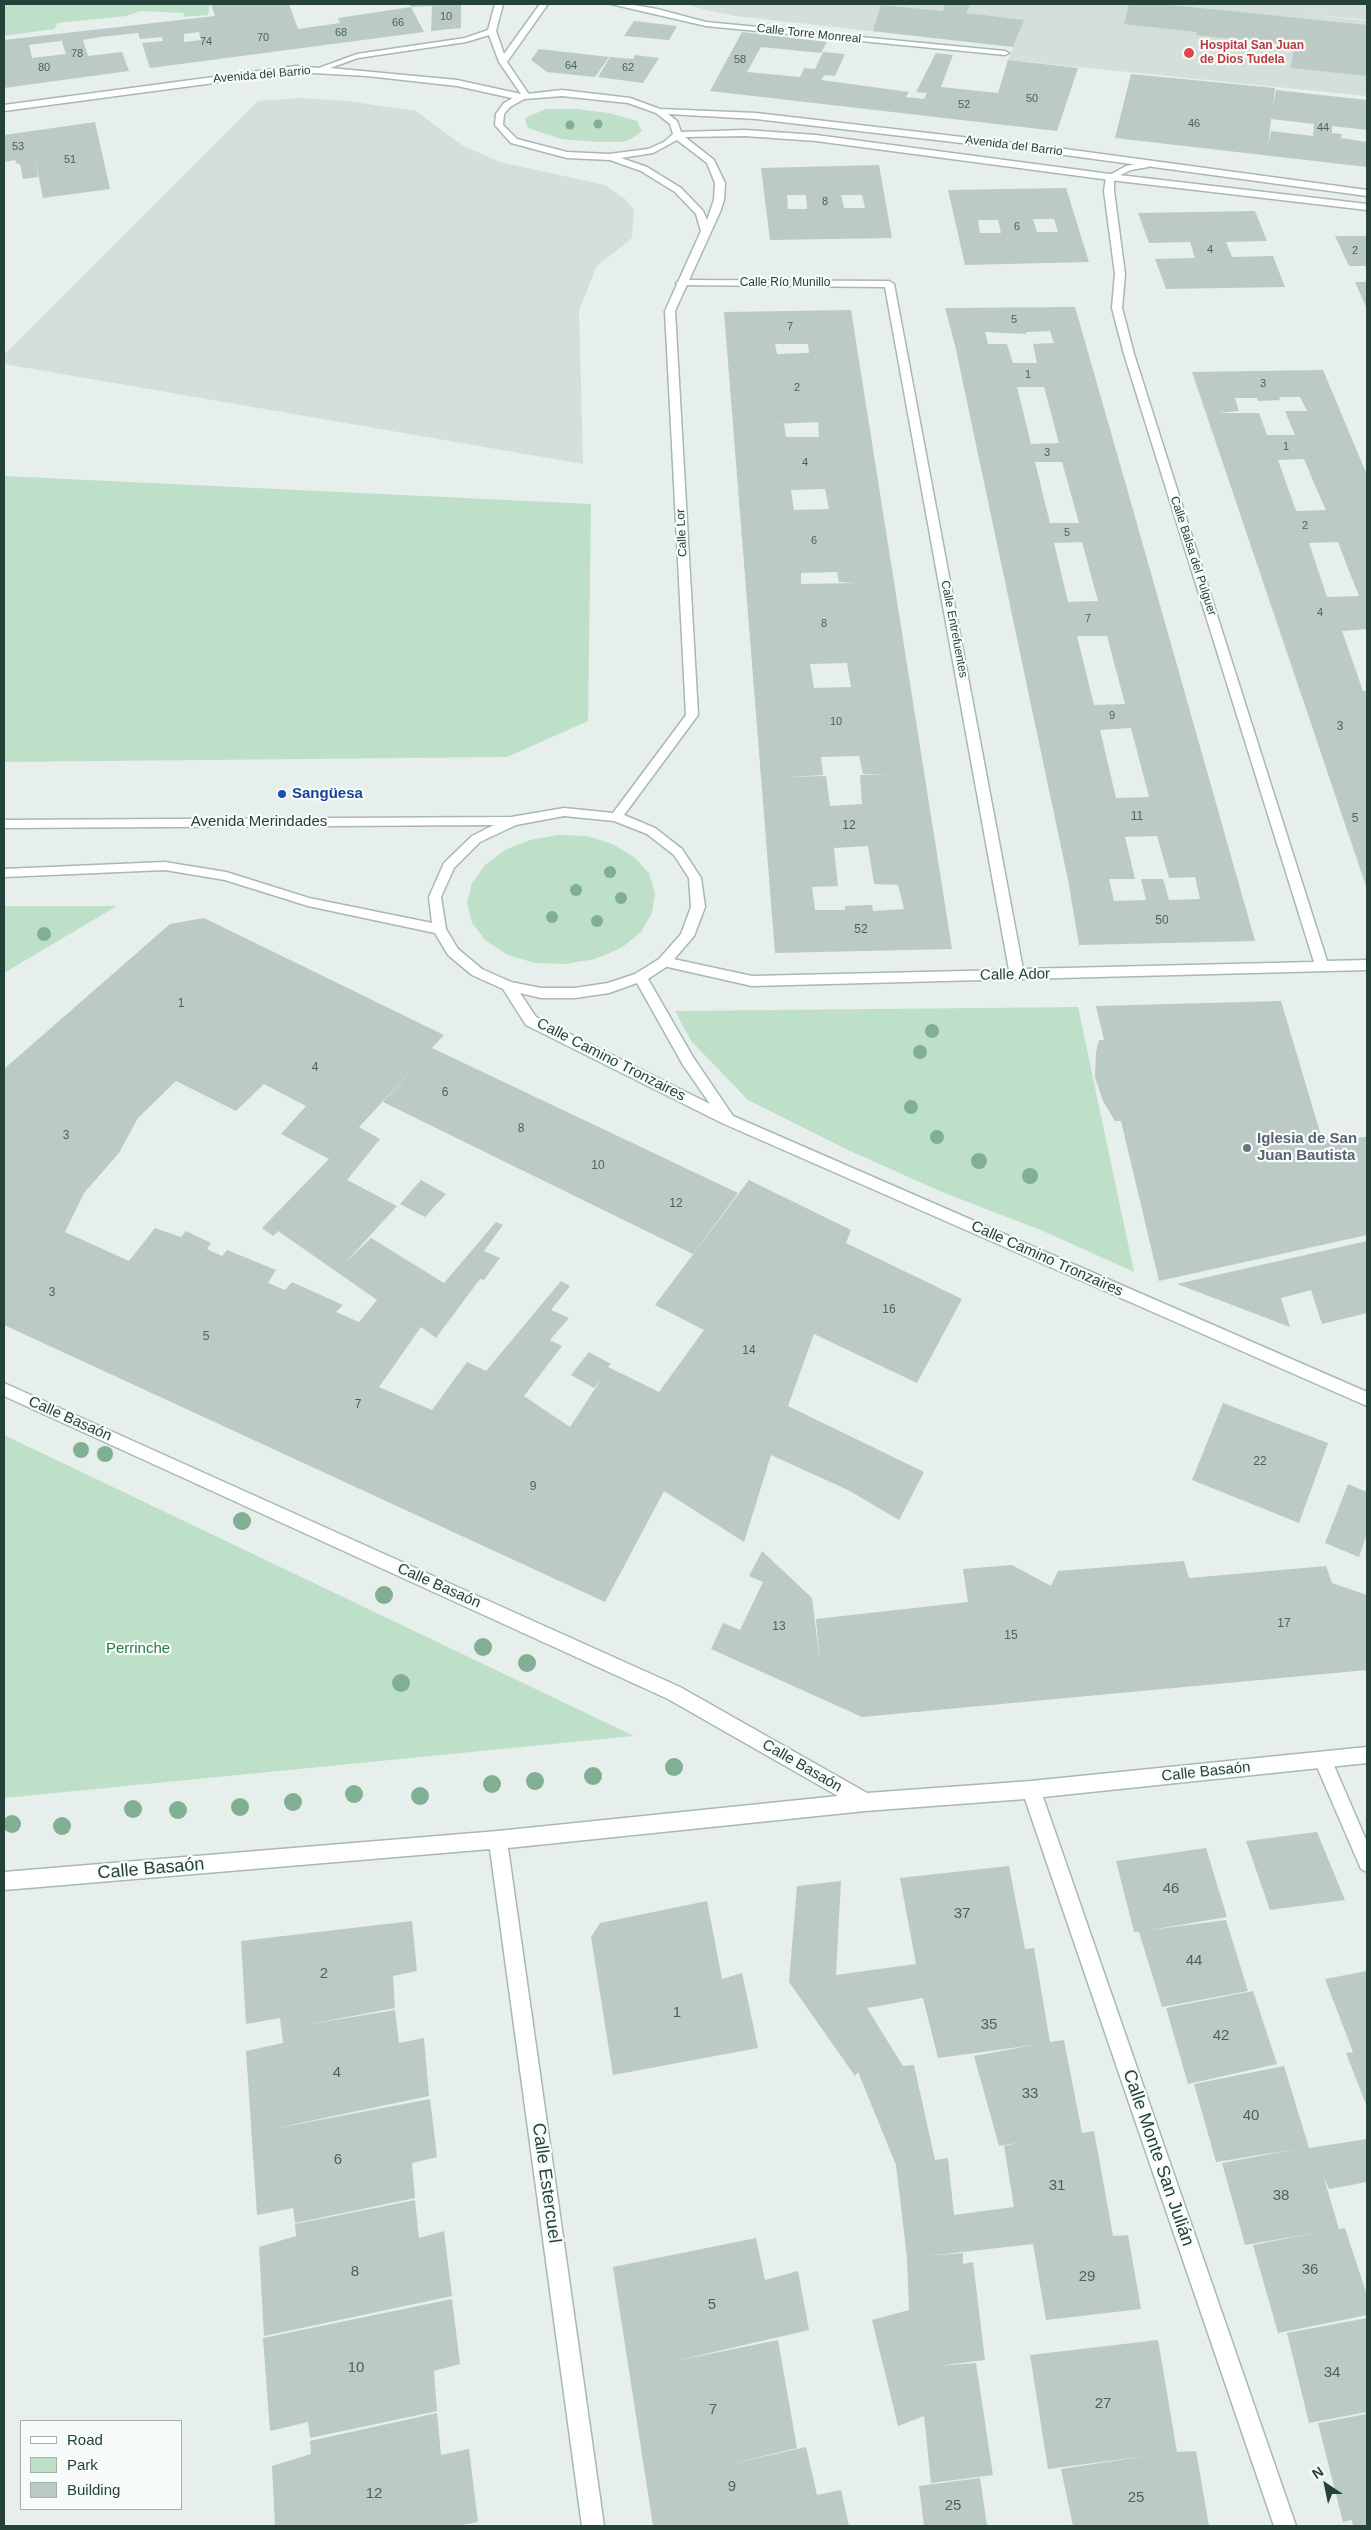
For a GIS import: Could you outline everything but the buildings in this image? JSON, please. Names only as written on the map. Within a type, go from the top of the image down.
[{"type":"street","points":[[499,4],[492,31],[503,62],[523,96],[507,105],[500,114],[498,125],[514,141],[567,154],[609,157],[650,151],[667,144],[677,136]]},
{"type":"street","points":[[503,62],[544,4]]},
{"type":"street","name":"Calle Torre Monreal","points":[[615,4],[648,9],[706,24],[1005,53]]},
{"type":"street","points":[[318,70],[357,56],[466,40],[492,31]]},
{"type":"street","name":"Avenida del Barrio","points":[[4,108],[266,72],[318,70],[458,83],[523,96],[562,93],[611,98],[630,101],[659,111],[756,116],[1072,153],[1367,193]]},
{"type":"street","name":"Calle Lor","points":[[616,817],[692,715],[670,311],[720,200],[720,183],[706,157],[677,136],[674,123],[659,111]]},
{"type":"street","name":"Avenida del Barrio","points":[[677,136],[745,133],[816,138],[1110,177],[1367,207]]},
{"type":"street","points":[[609,157],[644,169],[678,190],[700,213],[706,231]]},
{"type":"street","points":[[1110,177],[1145,164]]},
{"type":"street","name":"Calle Balsa del Pulguer","points":[[1110,177],[1109,190],[1120,274],[1117,308],[1129,354],[1322,966]]},
{"type":"street","name":"Calle Río Munillo","points":[[681,283],[889,284]]},
{"type":"street","name":"Calle Entrefuentes","points":[[889,284],[1017,975]]},
{"type":"street","points":[[564,812],[616,817],[651,831],[678,852],[695,878],[698,907],[687,936],[664,962],[640,977],[609,988],[575,993],[541,993],[508,986],[477,972],[453,952],[439,929],[436,897],[449,866],[476,839],[513,821],[564,812]]},
{"type":"street","name":"Avenida Merindades","points":[[4,824],[513,821]]},
{"type":"street","points":[[4,873],[165,866],[226,876],[308,902],[439,929]]},
{"type":"street","name":"Calle Ador","points":[[664,962],[752,981],[1367,965]]},
{"type":"street","name":"Calle Camino Tronzaires","points":[[640,977],[688,1061],[727,1119]]},
{"type":"street","name":"Calle Camino Tronzaires","points":[[508,986],[531,1021],[727,1119],[1367,1399]]},
{"type":"street","name":"Calle Basaón","points":[[4,1389],[674,1693],[865,1802]]},
{"type":"street","name":"Calle Basaón","points":[[4,1881],[498,1840],[865,1802],[1031,1790],[1367,1755]]},
{"type":"street","points":[[1323,1760],[1367,1863]]},
{"type":"street","name":"Calle Monte San Julián","points":[[1031,1790],[1285,2526]]},
{"type":"street","name":"Calle Estercuel","points":[[498,1840],[593,2526]]},
{"type":"shaded area","name":"Hospital San Juan de Dios Tudela","points":[[686,4],[1367,4],[1367,20],[1298,13],[1367,21],[1367,96],[1008,60],[1013,47],[736,16]]},
{"type":"shaded area","points":[[300,98],[347,101],[416,111],[462,145],[500,162],[605,185],[625,199],[634,210],[632,238],[597,266],[579,310],[583,464],[4,364],[4,355],[258,101]]},
{"type":"green space","points":[[4,4],[210,4],[208,15],[183,17],[184,13],[141,11],[126,16],[58,23],[54,29],[4,36]]},
{"type":"green space","points":[[546,109],[576,109],[609,113],[637,121],[642,131],[631,139],[622,142],[596,142],[562,139],[528,128],[525,120],[527,117]]},
{"type":"green space","points":[[4,476],[591,504],[588,721],[507,757],[4,762]]},
{"type":"green space","points":[[558,835],[587,836],[612,844],[634,857],[649,873],[655,893],[652,913],[641,932],[621,948],[595,959],[565,964],[535,963],[508,955],[486,941],[472,923],[467,903],[472,883],[485,865],[505,850],[530,840]]},
{"type":"green space","points":[[4,906],[117,906],[4,973]]},
{"type":"green space","points":[[1078,1007],[1134,1272],[1043,1231],[942,1192],[848,1150],[748,1100],[691,1041],[675,1011]]},
{"type":"green space","name":"Perrinche","points":[[4,1435],[634,1736],[4,1798]]},
{"type":"place","name":"Hospital San Juan de Dios Tudela","points":[[1189,53]]},
{"type":"place","name":"Sangüesa","points":[[282,794]]},
{"type":"place","name":"Iglesia de San Juan Bautista","points":[[1247,1148]]}]
